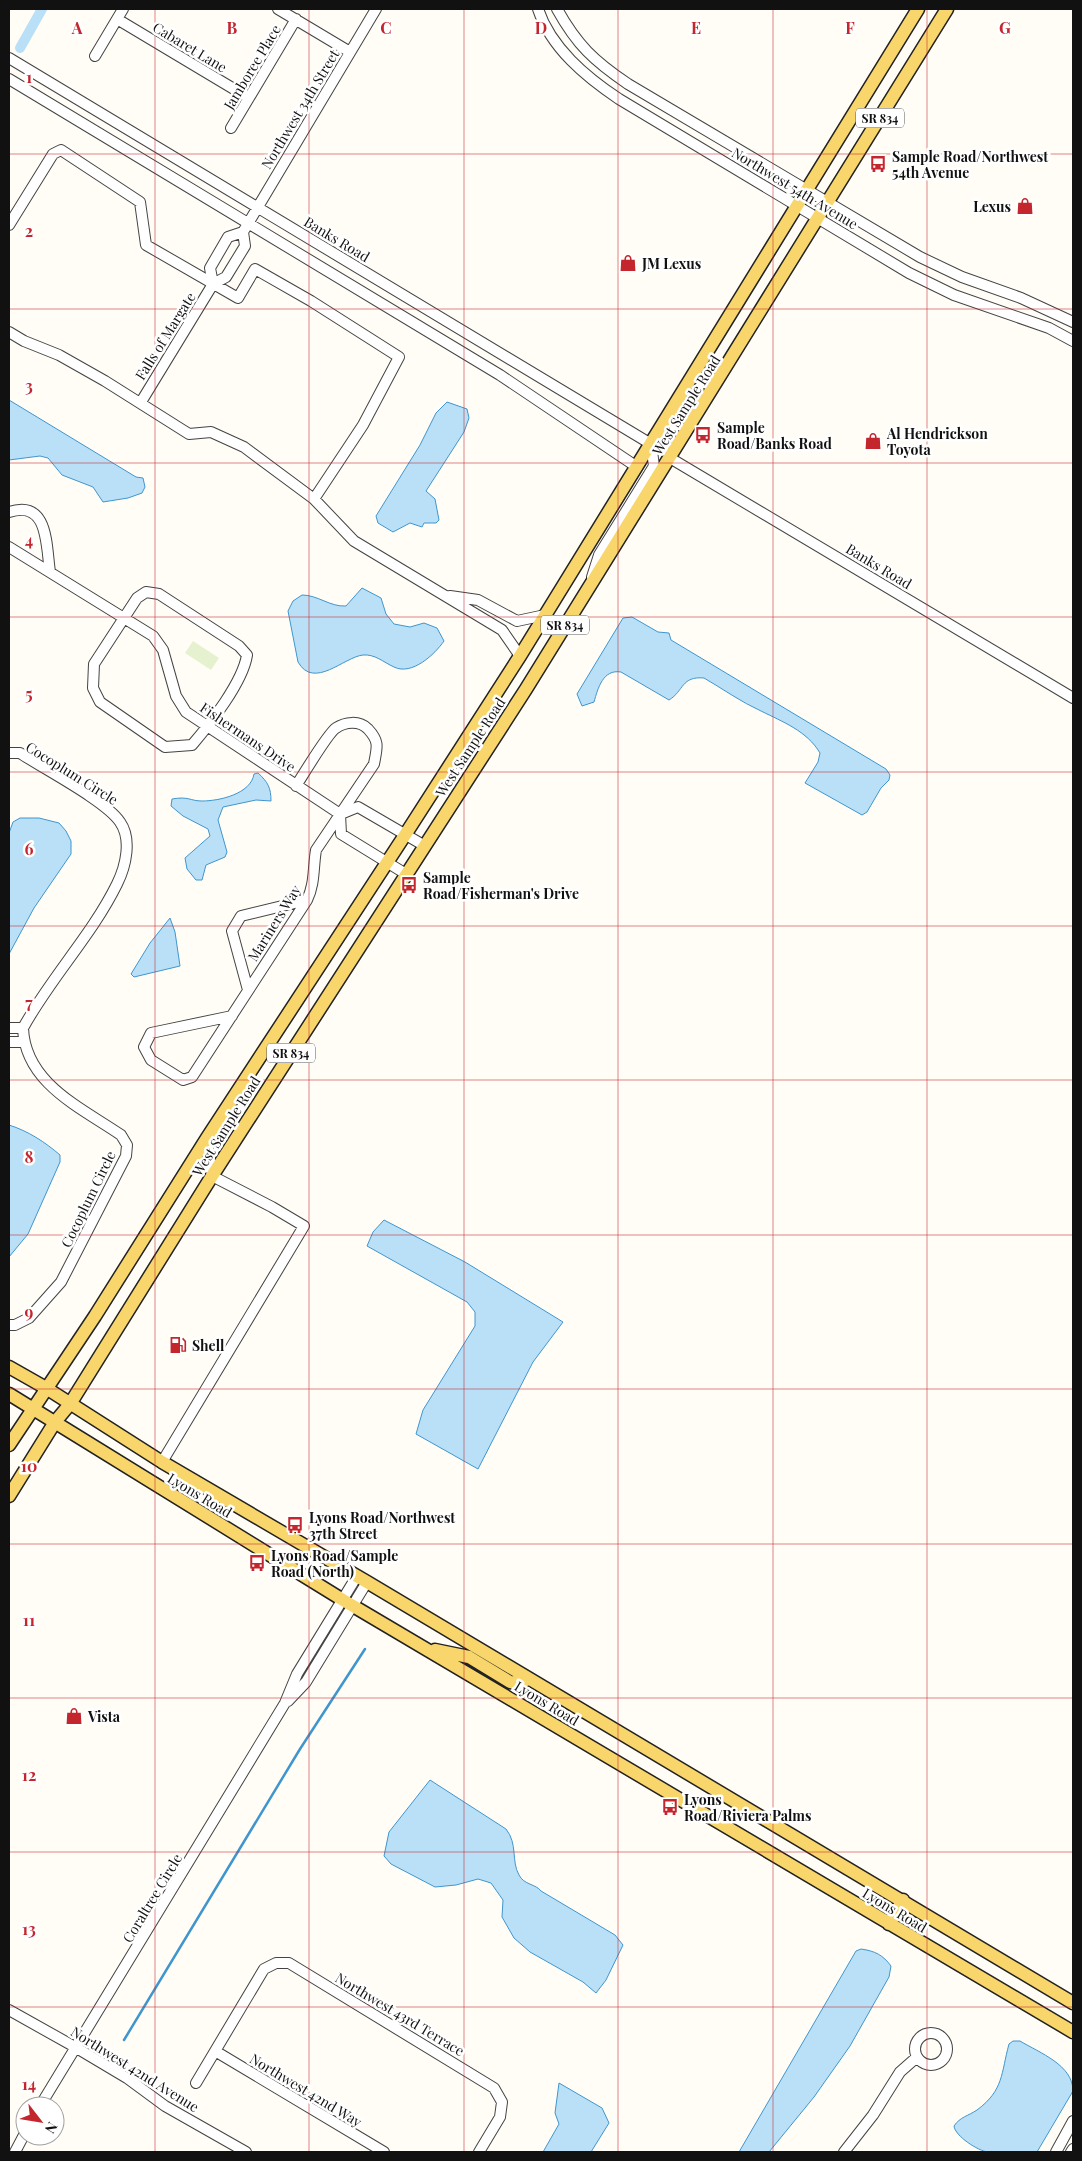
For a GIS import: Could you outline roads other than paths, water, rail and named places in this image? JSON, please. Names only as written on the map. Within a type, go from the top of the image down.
[{"type":"main road","name":"West Sample Road","points":[[9,1445],[100,1307],[207,1138],[406,835],[520,656],[918,9]]},
{"type":"main road","name":"West Sample Road","points":[[9,1496],[55,1422],[70,1404],[212,1176],[425,846],[588,588],[829,203],[947,9]]},
{"type":"main road","name":"Lyons Road","points":[[9,1367],[46,1388],[162,1462],[903,1900],[1073,2003]]},
{"type":"main road","name":"Lyons Road","points":[[9,1394],[423,1648],[1073,2032]]},
{"type":"main road","points":[[423,1648],[469,1657],[510,1682],[524,1682],[529,1679]]},
{"type":"main road","points":[[889,1924],[903,1900]]},
{"type":"street","points":[[95,56],[124,9]]},
{"type":"street","points":[[278,9],[350,52]]},
{"type":"street","name":"Northwest 34th Street","points":[[246,228],[376,9]]},
{"type":"street","name":"Northwest 54th Avenue","points":[[538,9],[557,43],[594,82],[909,273],[954,295],[1049,328],[1073,341]]},
{"type":"street","name":"Northwest 54th Avenue","points":[[557,9],[570,33],[586,52],[604,68],[920,257],[962,278],[1021,298],[1073,322]]},
{"type":"street","name":"Cabaret Lane","points":[[117,19],[249,98]]},
{"type":"street","name":"Jamboree Place","points":[[231,128],[296,19]]},
{"type":"street","name":"Banks Road","points":[[9,58],[651,444]]},
{"type":"street","points":[[9,80],[246,228],[500,375],[637,467]]},
{"type":"street","points":[[9,225],[53,154],[61,150],[140,202],[146,245],[238,298],[255,269],[312,301],[399,357],[363,425],[314,499]]},
{"type":"street","name":"Falls of Margate","points":[[213,284],[210,268],[228,238],[246,228]]},
{"type":"street","name":"Falls of Margate","points":[[141,402],[213,284],[226,277],[245,246],[246,228]]},
{"type":"street","points":[[9,332],[24,341],[59,355],[141,402],[189,434],[212,432],[244,446],[314,499],[354,541],[502,630],[520,656]]},
{"type":"street","points":[[667,416],[664,438],[670,458]]},
{"type":"street","points":[[588,588],[599,555],[654,466],[651,444]]},
{"type":"street","name":"Banks Road","points":[[670,458],[1073,698]]},
{"type":"street","points":[[9,512],[28,510],[36,514],[42,522],[50,572]]},
{"type":"street","name":"Fishermans Drive","points":[[9,547],[153,636],[163,650],[176,696],[186,712],[340,814]]},
{"type":"street","points":[[146,592],[159,594],[239,646],[247,655],[245,669],[208,727],[192,745],[165,747],[100,702],[93,688],[94,664],[124,617],[137,598],[146,592]]},
{"type":"street","points":[[446,595],[478,600],[517,621],[545,615]]},
{"type":"street","name":"Mariners Way","points":[[232,1016],[151,1033],[144,1048],[151,1060],[183,1080],[192,1077],[232,1016],[248,990],[307,900],[312,889],[316,850],[374,764],[377,748],[376,737],[365,726],[350,722],[334,729],[296,786]]},
{"type":"street","name":"Cocoplum Circle","points":[[9,753],[20,754],[106,807],[120,821],[127,834],[126,852],[114,890],[23,1028],[24,1042],[31,1061],[40,1075],[52,1088],[120,1135],[127,1145],[126,1156],[61,1282],[29,1318],[15,1325],[9,1325]]},
{"type":"street","points":[[406,874],[341,834],[340,814],[358,806],[425,846]]},
{"type":"street","points":[[248,990],[232,930],[241,916],[307,900]]},
{"type":"street","points":[[9,1028],[23,1028]]},
{"type":"street","points":[[9,1042],[24,1042]]},
{"type":"street","points":[[162,1462],[304,1226],[212,1176],[207,1138]]},
{"type":"street","name":"Coraltree Circle","points":[[46,2096],[286,1703],[306,1682],[362,1579]]},
{"type":"street","name":"Northwest 43rd Terrace","points":[[215,2052],[264,1969],[276,1963],[289,1962],[494,2088],[502,2102],[500,2117],[479,2152]]},
{"type":"street","name":"Northwest 42nd Avenue","points":[[9,2010],[127,2078],[165,2106],[246,2152]]},
{"type":"street","points":[[196,2084],[215,2052]]},
{"type":"street","name":"Northwest 42nd Way","points":[[215,2052],[384,2152]]},
{"type":"street","points":[[844,2152],[873,2115],[900,2072],[917,2057]]},
{"type":"street","points":[[1056,2152],[1073,2121]]},
{"type":"water","points":[[9,400],[136,477],[143,478],[145,487],[142,493],[128,498],[103,502],[93,487],[62,475],[48,458],[40,456],[9,460]]},
{"type":"water","points":[[447,402],[467,409],[469,418],[464,432],[426,491],[435,499],[439,520],[436,523],[424,523],[422,527],[410,523],[393,532],[378,523],[376,516],[420,445],[436,413]]},
{"type":"water","points":[[362,588],[381,598],[386,614],[394,624],[410,627],[424,623],[437,628],[444,641],[429,657],[408,669],[394,667],[375,657],[363,655],[321,673],[312,673],[305,670],[298,662],[288,611],[293,601],[302,595],[335,605],[346,606]]},
{"type":"water","points":[[632,617],[658,632],[669,633],[671,640],[886,769],[890,775],[889,780],[881,788],[867,812],[862,815],[805,783],[818,762],[820,753],[815,745],[801,733],[786,723],[746,704],[704,678],[691,679],[669,700],[621,672],[610,673],[602,681],[594,702],[582,706],[577,694],[623,618]]},
{"type":"water","points":[[258,773],[268,786],[271,801],[256,800],[223,807],[218,820],[227,852],[225,857],[206,865],[202,880],[196,880],[187,869],[185,858],[210,836],[208,829],[183,816],[171,806],[172,799],[182,798],[202,801],[225,798],[247,787],[252,781],[254,774]]},
{"type":"water","points":[[20,818],[39,818],[59,823],[71,841],[71,854],[34,908],[9,954],[9,833],[13,822]]},
{"type":"water","points":[[170,918],[175,932],[180,966],[134,977],[131,974],[150,943]]},
{"type":"water","points":[[9,1125],[30,1134],[48,1146],[60,1155],[60,1162],[28,1234],[9,1257]]},
{"type":"water","points":[[384,1220],[465,1262],[563,1322],[533,1362],[478,1469],[416,1434],[423,1410],[475,1326],[475,1312],[467,1302],[367,1246],[373,1232]]},
{"type":"water","points":[[430,1780],[506,1829],[512,1841],[517,1870],[524,1881],[615,1935],[623,1945],[606,1980],[596,1993],[583,1982],[530,1952],[514,1938],[502,1917],[503,1900],[491,1883],[478,1879],[456,1885],[435,1887],[391,1864],[384,1856],[389,1832]]},
{"type":"water","points":[[861,1949],[878,1954],[891,1966],[889,1977],[850,2046],[814,2097],[769,2152],[739,2152],[856,1951]]},
{"type":"water","points":[[1013,2041],[1020,2041],[1046,2055],[1062,2067],[1072,2082],[1073,2091],[1037,2152],[988,2152],[973,2146],[958,2134],[954,2126],[986,2103],[997,2088],[1009,2044]]},
{"type":"water","points":[[559,2083],[602,2108],[609,2123],[591,2152],[543,2152],[559,2124],[555,2113]]},
{"type":"waterway","points":[[20,48],[42,9]]},
{"type":"waterway","points":[[124,2040],[300,1749],[365,1649]]},
{"type":"place","name":"Sample Road/Northwest 54th Avenue","points":[[878,164]]},
{"type":"place","name":"Lexus","points":[[1025,206]]},
{"type":"place","name":"JM Lexus","points":[[628,263]]},
{"type":"place","name":"Sample Road/Banks Road","points":[[703,435]]},
{"type":"place","name":"Al Hendrickson Toyota","points":[[873,441]]},
{"type":"place","name":"Sample Road/Fisherman's Drive","points":[[409,885]]},
{"type":"place","name":"Shell","points":[[178,1345]]},
{"type":"place","name":"Lyons Road/Northwest 37th Street","points":[[295,1525]]},
{"type":"place","name":"Lyons Road/Sample Road (North)","points":[[257,1563]]},
{"type":"place","name":"Vista","points":[[74,1716]]},
{"type":"place","name":"Lyons Road/Riviera Palms","points":[[670,1807]]}]
